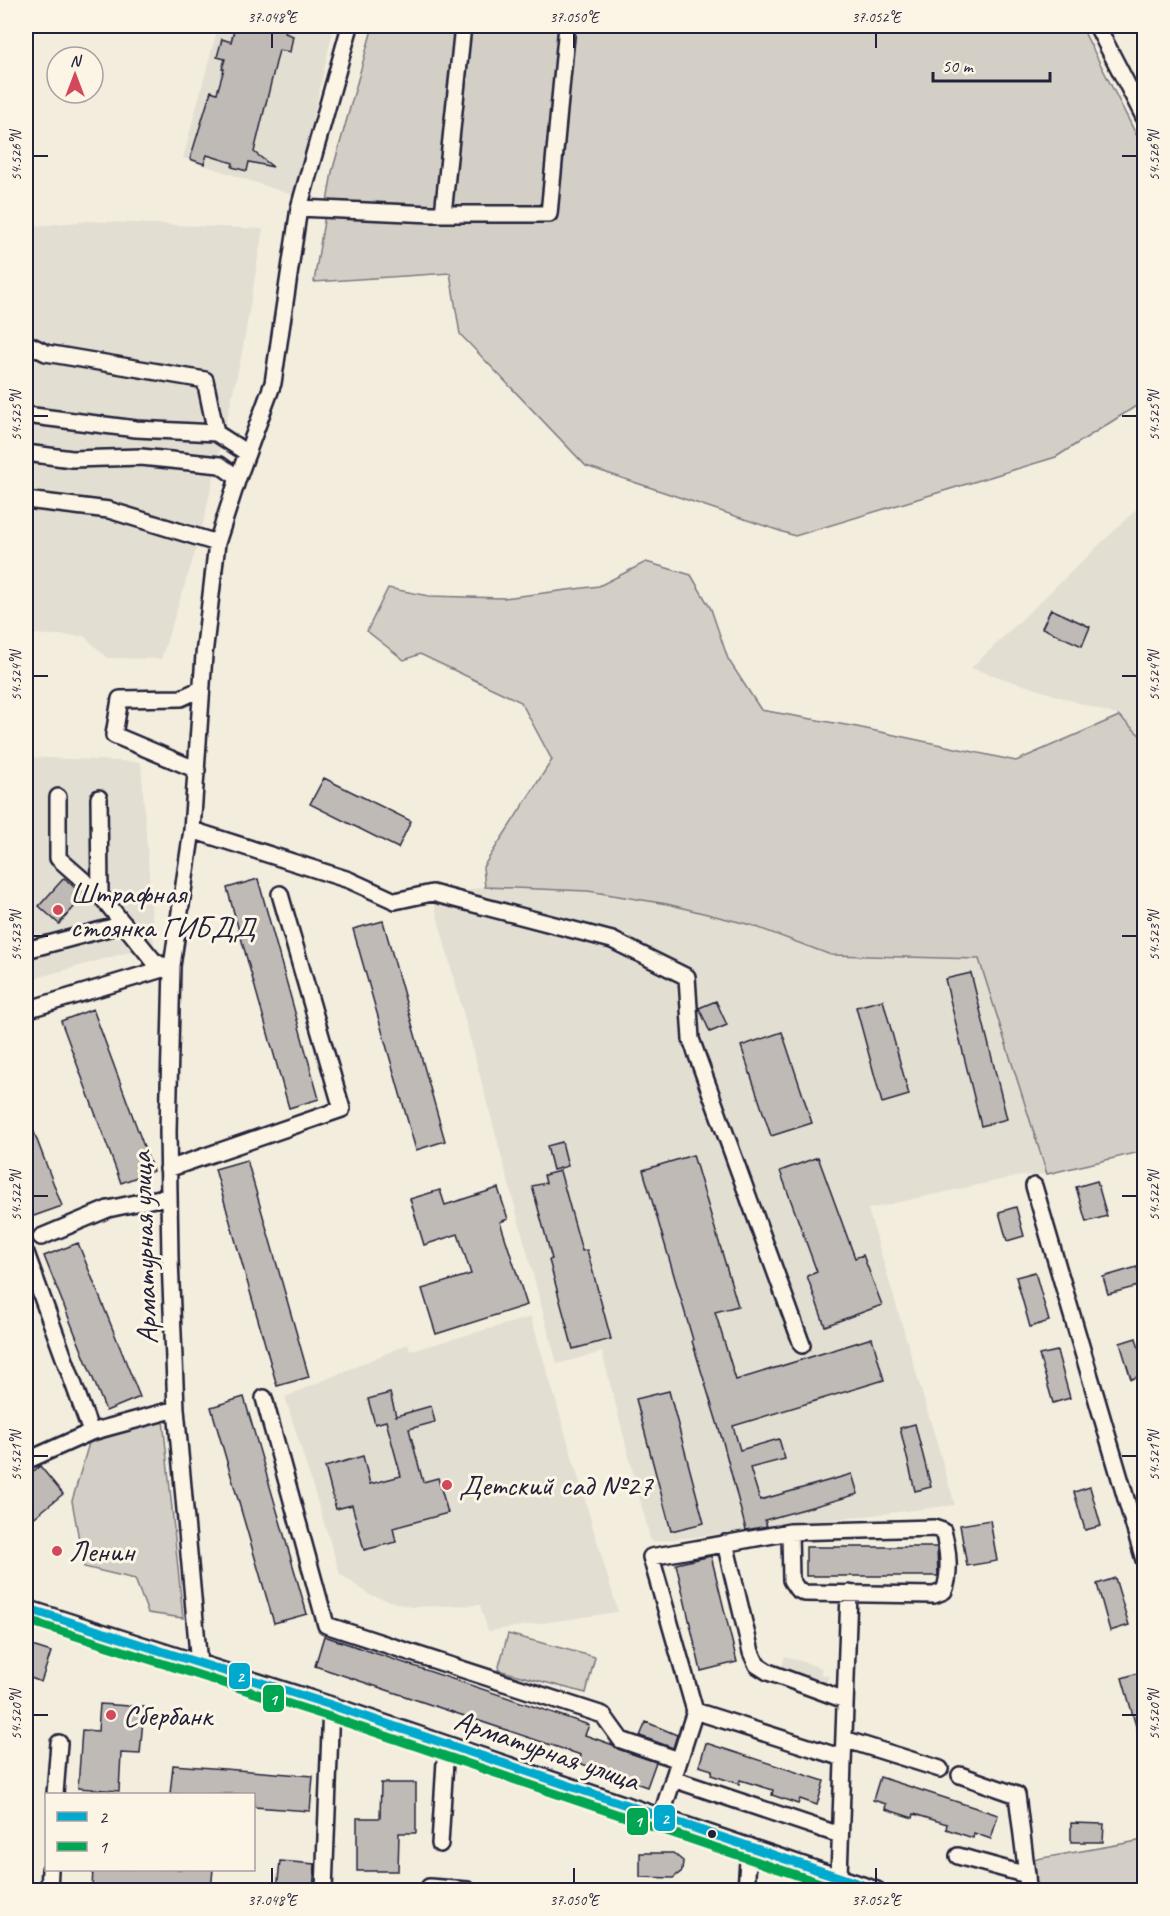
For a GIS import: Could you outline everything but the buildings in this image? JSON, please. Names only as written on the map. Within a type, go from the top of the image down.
[{"type":"street","name":"Арматурная улица","points":[[200,1665],[176,1409],[168,1169],[172,966],[192,830],[201,689],[217,543],[273,383],[299,208],[350,26]]},
{"type":"street","points":[[443,214],[464,26]]},
{"type":"street","points":[[299,208],[443,214],[549,214],[567,26]]},
{"type":"street","points":[[1097,26],[1144,117]]},
{"type":"street","points":[[26,343],[46,353],[205,380],[216,433]]},
{"type":"street","points":[[26,415],[136,429],[216,433],[247,453]]},
{"type":"street","points":[[26,453],[72,459],[141,457],[220,465],[238,478]]},
{"type":"street","points":[[26,500],[109,510],[217,543]]},
{"type":"street","points":[[196,770],[114,735],[120,699],[181,698],[201,689]]},
{"type":"street","points":[[58,797],[58,858],[100,895],[157,963],[172,966]]},
{"type":"street","points":[[99,798],[100,895]]},
{"type":"street","points":[[192,830],[349,880],[395,901],[432,893],[612,940],[687,977],[692,1039],[802,1345]]},
{"type":"street","points":[[168,1169],[342,1109],[280,894]]},
{"type":"street","points":[[26,950],[124,924]]},
{"type":"street","points":[[26,1010],[172,966]]},
{"type":"street","points":[[1034,1186],[1144,1560]]},
{"type":"street","points":[[41,1237],[108,1209],[169,1196]]},
{"type":"street","points":[[26,1253],[91,1432]]},
{"type":"street","points":[[264,1398],[326,1624],[603,1716],[621,1740],[679,1760]]},
{"type":"street","points":[[26,1461],[91,1432],[176,1409]]},
{"type":"street","points":[[661,1817],[695,1711],[651,1557],[790,1532],[934,1528],[943,1531],[946,1542],[948,1581],[944,1591],[934,1595],[806,1593],[797,1589],[791,1580],[790,1532]]},
{"type":"street","points":[[725,1543],[757,1665],[768,1672],[845,1700]]},
{"type":"street","points":[[839,1876],[849,1593]]},
{"type":"street","name":"Арматурная улица","points":[[26,1608],[331,1705],[877,1890]]},
{"type":"street","points":[[324,1890],[331,1705]]},
{"type":"street","points":[[695,1711],[843,1758]]},
{"type":"street","points":[[844,1739],[940,1768]]},
{"type":"street","points":[[55,1793],[59,1743]]},
{"type":"street","points":[[440,1844],[446,1745]]},
{"type":"street","points":[[958,1856],[1028,1883],[1017,1795],[960,1775]]},
{"type":"street","points":[[673,1779],[840,1835]]},
{"type":"street","points":[[746,1890],[749,1846]]},
{"type":"street","points":[[49,1890],[50,1871]]},
{"type":"street","points":[[429,1887],[468,1890]]},
{"type":"shaded area","points":[[218,26],[334,26],[295,196],[183,158]]},
{"type":"shaded area","points":[[373,26],[1081,26],[1144,150],[1144,401],[1056,457],[795,536],[586,466],[460,334],[450,273],[314,282],[332,172]]},
{"type":"shaded area","points":[[88,221],[263,229],[242,353],[200,537],[161,659],[107,658],[84,636],[26,634],[26,227]]},
{"type":"shaded area","points":[[1144,502],[1144,739],[1119,716],[971,668]]},
{"type":"shaded area","points":[[646,562],[691,575],[711,609],[728,659],[761,710],[857,727],[1016,761],[1119,716],[1144,739],[1144,1151],[1047,1174],[979,959],[831,955],[751,925],[667,904],[588,891],[485,887],[483,867],[552,760],[521,702],[420,654],[404,660],[367,631],[388,588],[429,596],[504,598],[599,586]]},
{"type":"shaded area","points":[[26,757],[141,762],[154,945],[26,981]]},
{"type":"shaded area","points":[[485,887],[588,891],[667,904],[751,925],[831,955],[979,959],[1047,1174],[1019,1176],[868,1209],[955,1505],[651,1542],[602,1352],[557,1364],[434,904],[473,889]]},
{"type":"shaded area","name":"Детский сад №27","points":[[531,1317],[618,1612],[488,1631],[480,1605],[410,1607],[370,1595],[340,1574],[285,1397],[408,1344],[410,1351]]},
{"type":"shaded area","points":[[163,1420],[183,1618],[148,1613],[135,1579],[84,1567],[72,1501],[89,1443]]},
{"type":"shaded area","points":[[508,1634],[595,1657],[586,1693],[498,1670]]},
{"type":"shaded area","points":[[785,1656],[822,1668],[820,1674],[829,1676],[826,1684],[781,1670]]},
{"type":"shaded area","points":[[1144,1840],[1144,1890],[1030,1890],[1025,1861]]},
{"type":"transit line","name":"2","points":[[26,1608],[331,1705],[877,1890]]},
{"type":"transit line","name":"1","points":[[26,1620],[327,1716],[841,1890]]},
{"type":"place","name":"Штрафная стоянка ГИБДД","points":[[58,910]]},
{"type":"place","name":"Детский сад №27","points":[[447,1485]]},
{"type":"place","name":"Ленин","points":[[57,1551]]},
{"type":"place","name":"Сбербанк","points":[[111,1715]]}]
